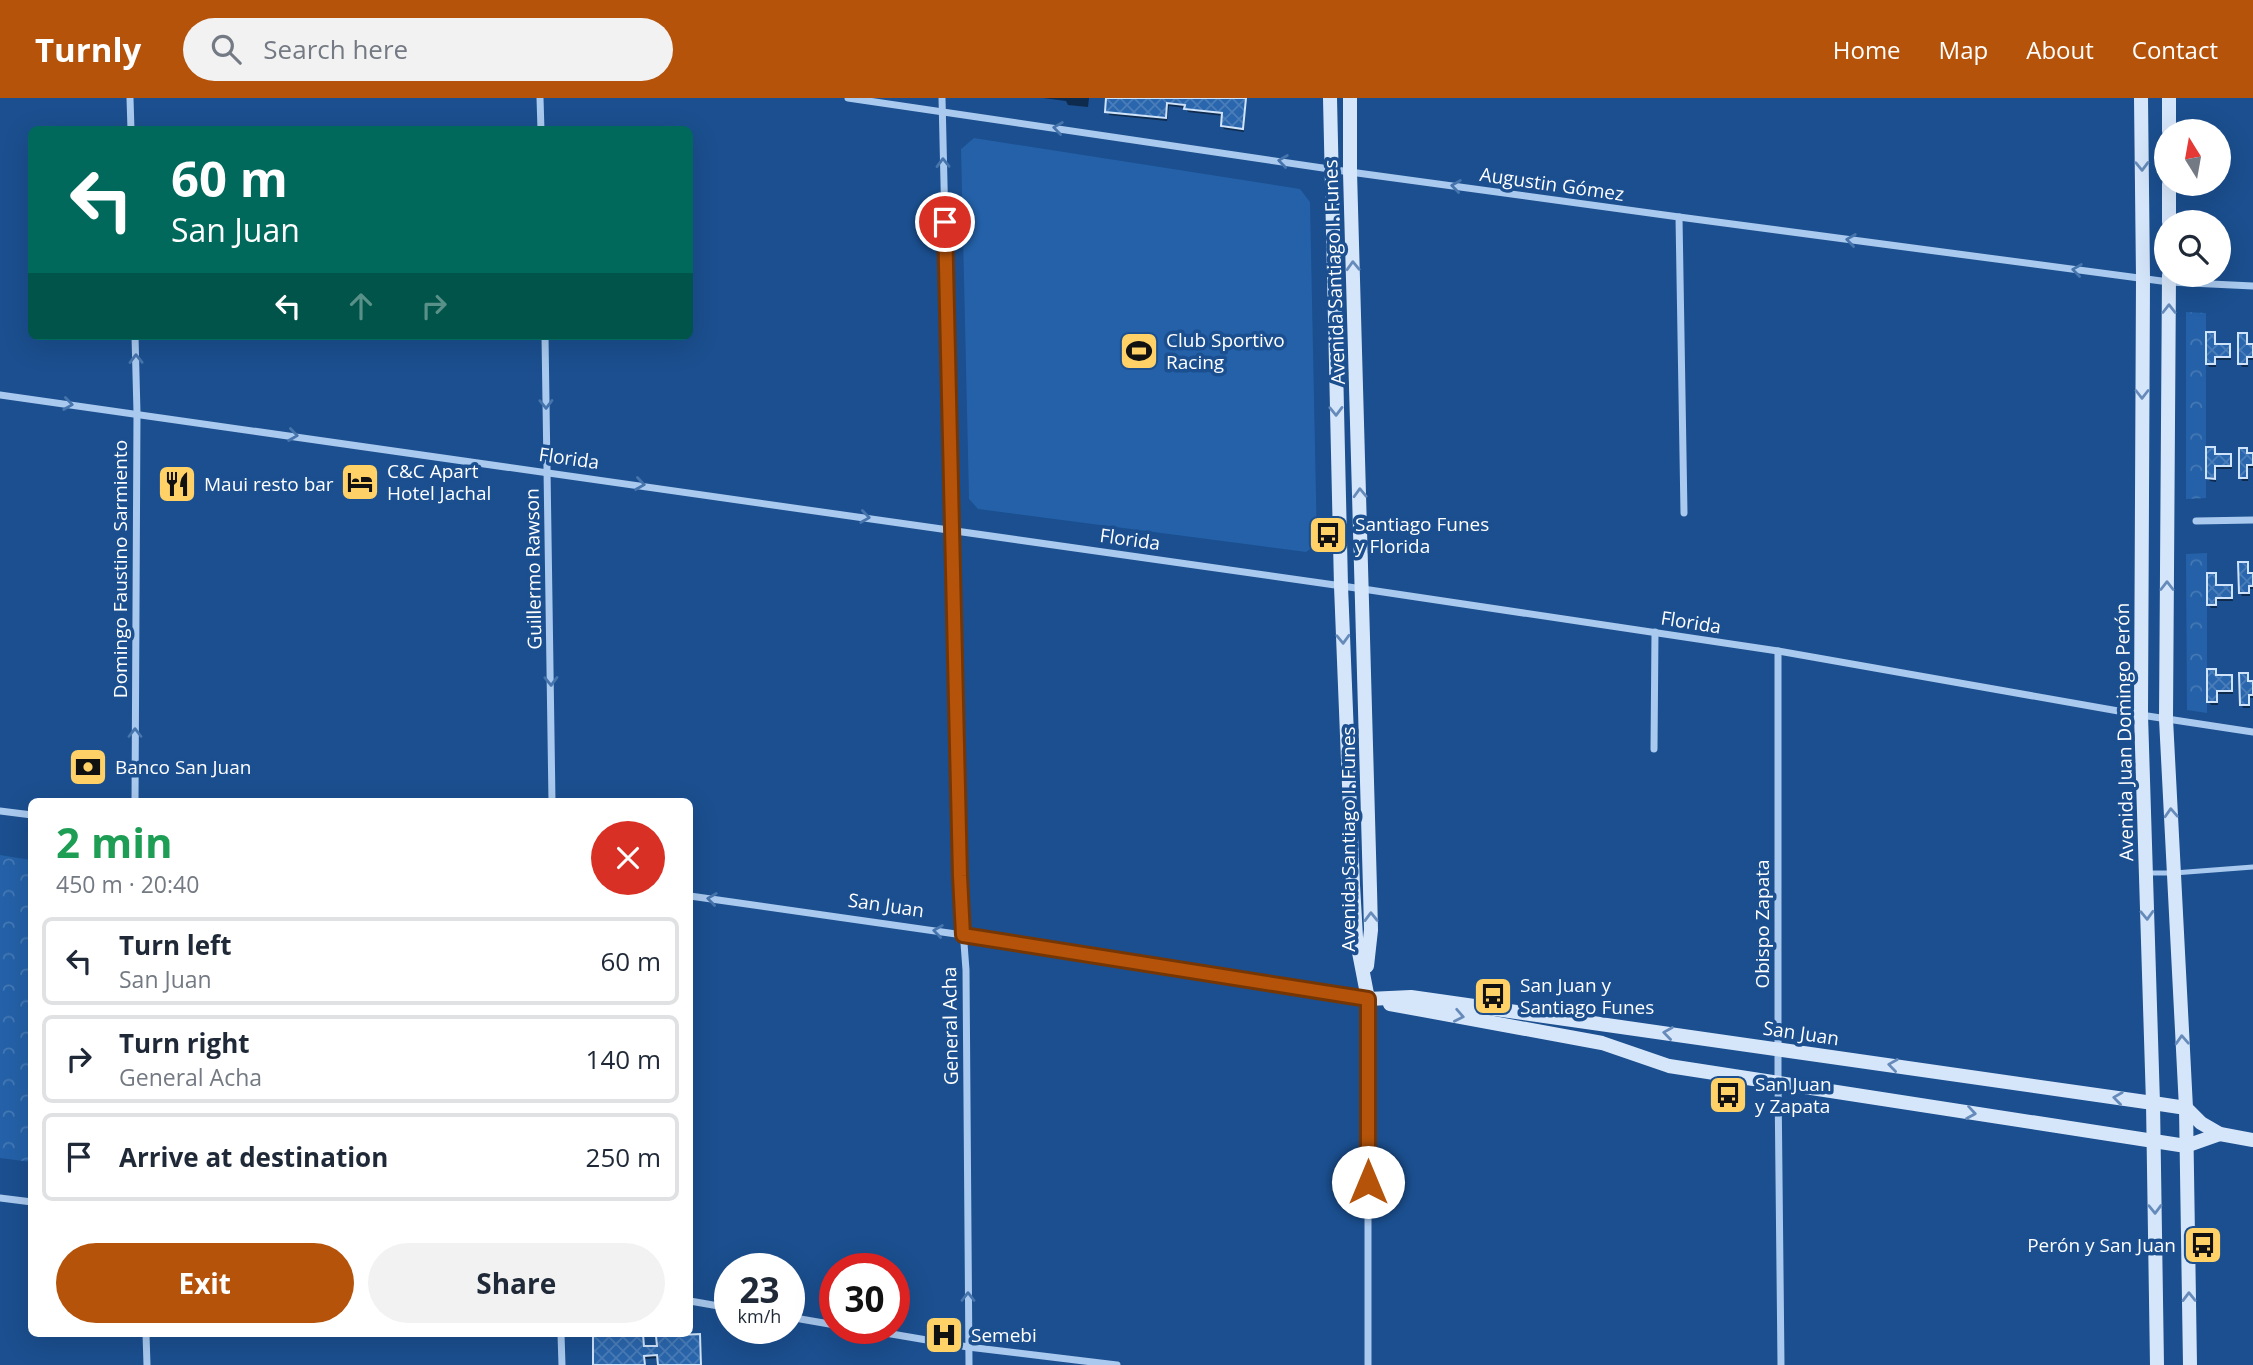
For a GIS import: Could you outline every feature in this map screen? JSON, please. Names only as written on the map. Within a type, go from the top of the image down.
[{"type":"main road","name":"Avenida Santiago I. Funes","points":[[1329,98],[1341,586],[1353,885],[1356,937],[1367,992]]},
{"type":"main road","name":"Avenida Santiago I. Funes","points":[[1350,98],[1371,930],[1367,992]]},
{"type":"main road","name":"Avenida Juan Domingo Perón","points":[[2141,98],[2141,715],[2153,1102],[2157,1365]]},
{"type":"main road","points":[[2169,98],[2169,119]]},
{"type":"main road","points":[[2169,287],[2166,719],[2186,1108],[2190,1365]]},
{"type":"main road","name":"San Juan","points":[[1367,992],[2153,1102],[2186,1108],[2202,1123],[2220,1134],[2253,1140]]},
{"type":"main road","name":"San Juan","points":[[1367,992],[1602,1043],[1670,1066],[2186,1146],[2220,1134]]},
{"type":"street","points":[[130,98],[131,126]]},
{"type":"street","points":[[540,98],[541,126]]},
{"type":"street","name":"Augustin Gómez","points":[[848,98],[1350,172],[2154,278]]},
{"type":"street","name":"General Acha","points":[[942,98],[966,970],[968,1365]]},
{"type":"street","points":[[1679,217],[1684,513]]},
{"type":"street","name":"Augustin Gómez","points":[[2231,284],[2253,286]]},
{"type":"street","name":"Domingo Faustino Sarmiento","points":[[135,340],[135,798]]},
{"type":"street","name":"Guillermo Rawson","points":[[545,340],[552,798]]},
{"type":"street","name":"Florida","points":[[0,395],[548,471],[1655,632],[2253,732]]},
{"type":"street","points":[[2196,521],[2253,520]]},
{"type":"street","points":[[1654,749],[1655,632]]},
{"type":"street","name":"Obispo Zapata","points":[[1777,651],[1781,1365]]},
{"type":"street","points":[[0,811],[28,814]]},
{"type":"street","name":"San Juan","points":[[693,896],[1367,992]]},
{"type":"street","points":[[1367,992],[1368,1365]]},
{"type":"street","points":[[0,1198],[28,1202]]},
{"type":"street","points":[[693,1302],[714,1305]]},
{"type":"street","points":[[146,1337],[147,1365]]},
{"type":"street","points":[[562,1337],[562,1365]]},
{"type":"street","points":[[910,1337],[1117,1365]]},
{"type":"lane","points":[[2146,873],[2253,867]]},
{"type":"green space","name":"Club Sportivo Racing","points":[[974,138],[1300,189],[1310,202],[1317,544],[1306,552],[978,509],[969,499],[961,149]]},
{"type":"green space","points":[[2186,312],[2206,313],[2206,498],[2186,499]]},
{"type":"green space","points":[[2207,553],[2207,713],[2187,710],[2186,554]]},
{"type":"green space","points":[[0,855],[28,860],[28,1162],[0,1158]]},
{"type":"building","points":[[1106,98],[1246,98],[1243,129],[1221,126],[1222,113],[1184,109],[1185,105],[1167,103],[1166,118],[1105,112]]},
{"type":"building","points":[[2206,332],[2215,332],[2215,344],[2230,344],[2230,357],[2215,357],[2215,364],[2206,364]]},
{"type":"building","points":[[2238,333],[2247,333],[2247,344],[2253,344],[2253,357],[2247,357],[2247,364],[2238,364]]},
{"type":"building","points":[[2206,447],[2215,447],[2215,454],[2231,454],[2231,466],[2215,466],[2215,479],[2206,478]]},
{"type":"building","points":[[2239,448],[2247,448],[2247,453],[2253,453],[2253,465],[2247,465],[2247,478],[2239,478]]},
{"type":"building","points":[[2238,562],[2248,562],[2248,573],[2253,573],[2253,586],[2249,586],[2249,593],[2239,593]]},
{"type":"building","points":[[2207,573],[2216,573],[2216,585],[2232,585],[2232,598],[2216,598],[2216,605],[2207,605]]},
{"type":"building","points":[[2207,669],[2216,669],[2216,675],[2232,675],[2232,691],[2217,691],[2217,702],[2207,702]]},
{"type":"building","points":[[2239,673],[2248,673],[2248,681],[2253,681],[2253,695],[2249,695],[2249,705],[2240,705]]},
{"type":"building","points":[[693,1334],[700,1334],[701,1365],[658,1365],[657,1355],[644,1356],[645,1365],[593,1365],[593,1337],[643,1337],[644,1346],[657,1346],[656,1337],[693,1337]]},
{"type":"place","name":"Club Sportivo Racing","points":[[1139,351]]},
{"type":"place","name":"C&C Apart Hotel Jachal","points":[[360,482]]},
{"type":"place","name":"Maui resto bar","points":[[177,484]]},
{"type":"place","name":"Santiago Funes y Florida","points":[[1328,535]]},
{"type":"place","name":"Banco San Juan","points":[[88,767]]},
{"type":"place","name":"San Juan y Santiago Funes","points":[[1493,996]]},
{"type":"place","name":"San Juan y Zapata","points":[[1728,1095]]},
{"type":"place","name":"Perón y San Juan","points":[[2203,1245]]},
{"type":"place","name":"Semebi","points":[[944,1335]]},
{"type":"route","points":[[945,222],[963,935],[1368,999],[1368,1182]]}]
